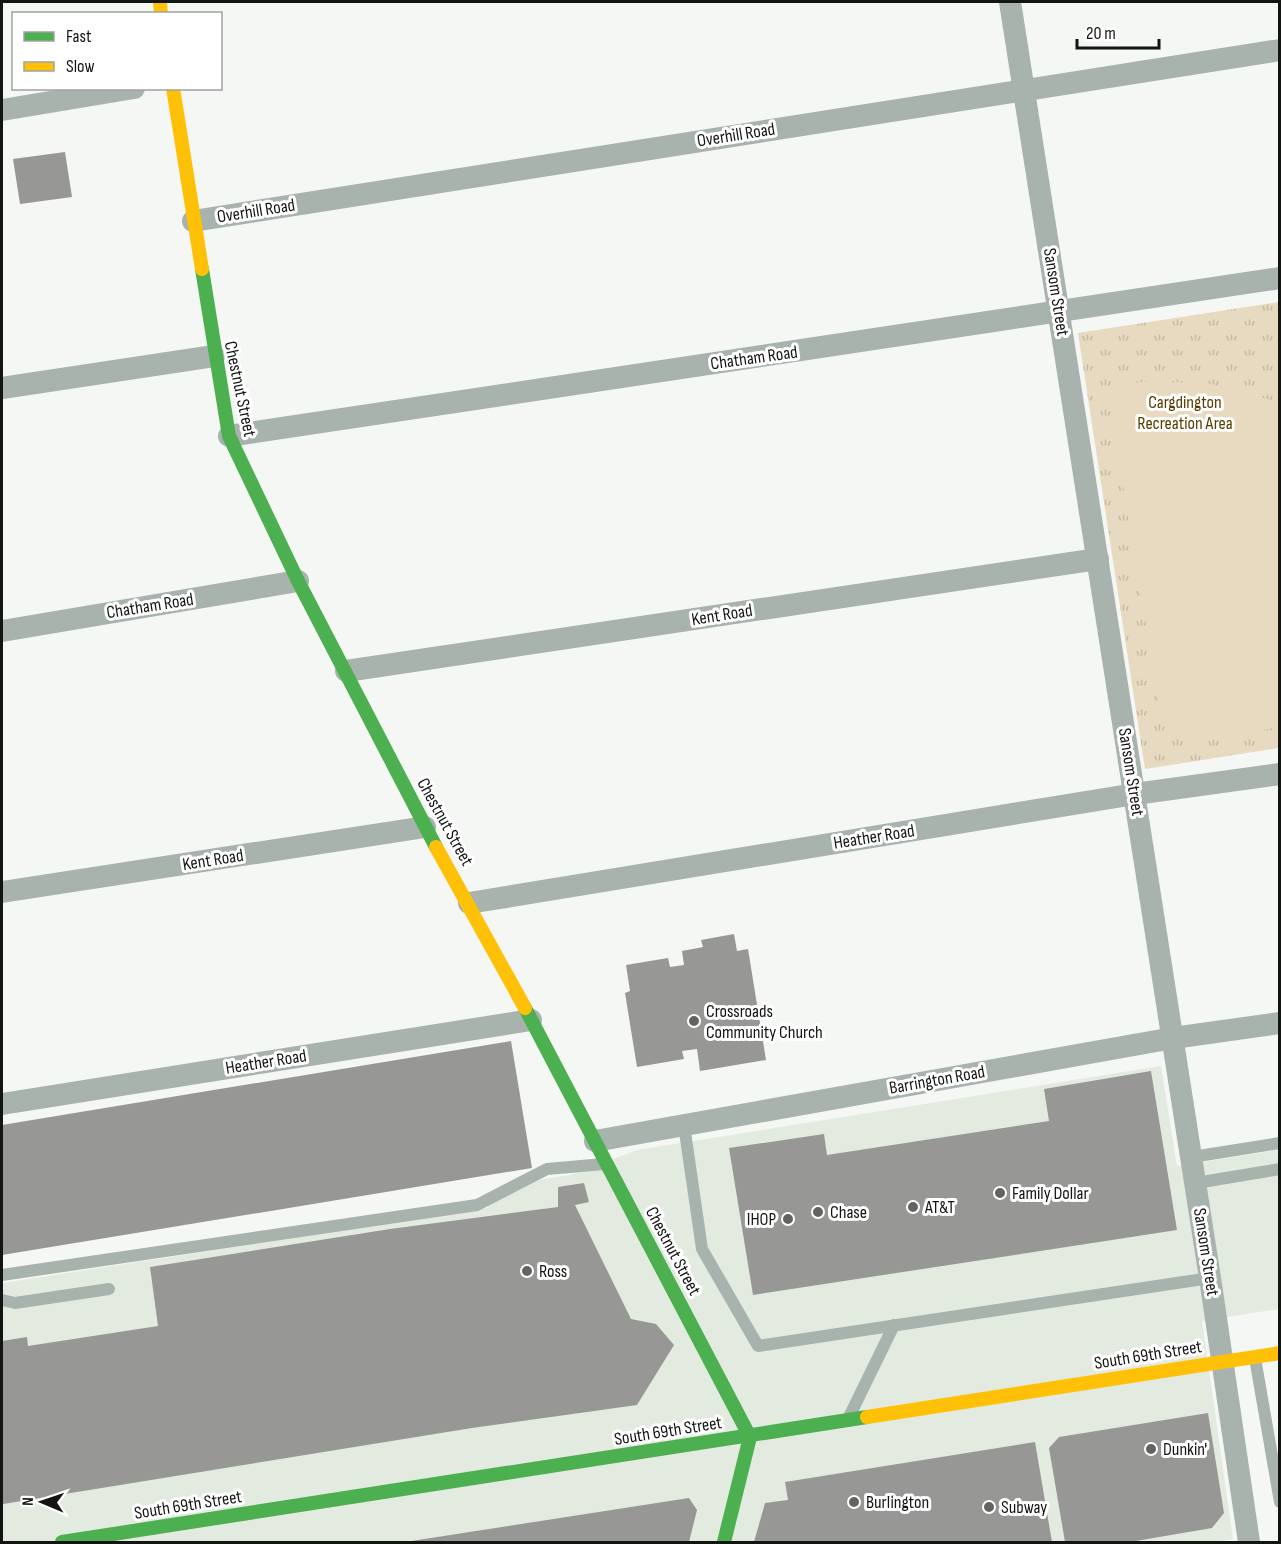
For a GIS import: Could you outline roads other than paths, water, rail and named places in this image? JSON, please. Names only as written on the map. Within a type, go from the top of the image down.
[{"type":"street","name":"Sansom Street","points":[[1010,2],[1196,1183],[1249,1542]]},
{"type":"street","name":"Overhill Road","points":[[193,221],[1280,50]]},
{"type":"street","points":[[2,110],[122,90]]},
{"type":"street","name":"Chestnut Street","points":[[173,90],[214,356],[229,436],[298,582],[425,827],[469,903],[750,1437]]},
{"type":"street","name":"Chatham Road","points":[[229,436],[1280,278]]},
{"type":"street","points":[[2,388],[214,356]]},
{"type":"street","name":"Kent Road","points":[[346,671],[1098,559]]},
{"type":"street","name":"Chatham Road","points":[[2,631],[298,582]]},
{"type":"street","name":"Heather Road","points":[[469,903],[1135,794],[1280,774]]},
{"type":"street","name":"Kent Road","points":[[2,892],[425,827]]},
{"type":"street","name":"Heather Road","points":[[2,1104],[531,1020]]},
{"type":"street","name":"Barrington Road","points":[[595,1141],[1173,1038],[1280,1023]]},
{"type":"street","name":"South 69th Street","points":[[62,1542],[1280,1353]]},
{"type":"street","points":[[724,1542],[750,1437]]},
{"type":"lane","points":[[684,1125],[702,1250],[758,1346],[1210,1278]]},
{"type":"lane","points":[[1191,1157],[1280,1143]]},
{"type":"lane","points":[[2,1275],[477,1205],[547,1169],[607,1164]]},
{"type":"lane","points":[[1196,1183],[1280,1169]]},
{"type":"lane","points":[[2,1300],[15,1303],[109,1289]]},
{"type":"lane","points":[[847,1422],[894,1325]]},
{"type":"lane","points":[[1255,1357],[1280,1502]]},
{"type":"place","name":"Crossroads Community Church","points":[[694,1021]]},
{"type":"place","name":"Family Dollar","points":[[1000,1193]]},
{"type":"place","name":"AT&T","points":[[913,1207]]},
{"type":"place","name":"Chase","points":[[818,1212]]},
{"type":"place","name":"IHOP","points":[[788,1219]]},
{"type":"place","name":"Ross","points":[[527,1271]]},
{"type":"place","name":"Dunkin'","points":[[1151,1449]]},
{"type":"place","name":"Burlington","points":[[854,1502]]},
{"type":"place","name":"Subway","points":[[989,1507]]},
{"type":"park label","name":"Cargdington Recreation Area","points":[[1185,412]]}]
